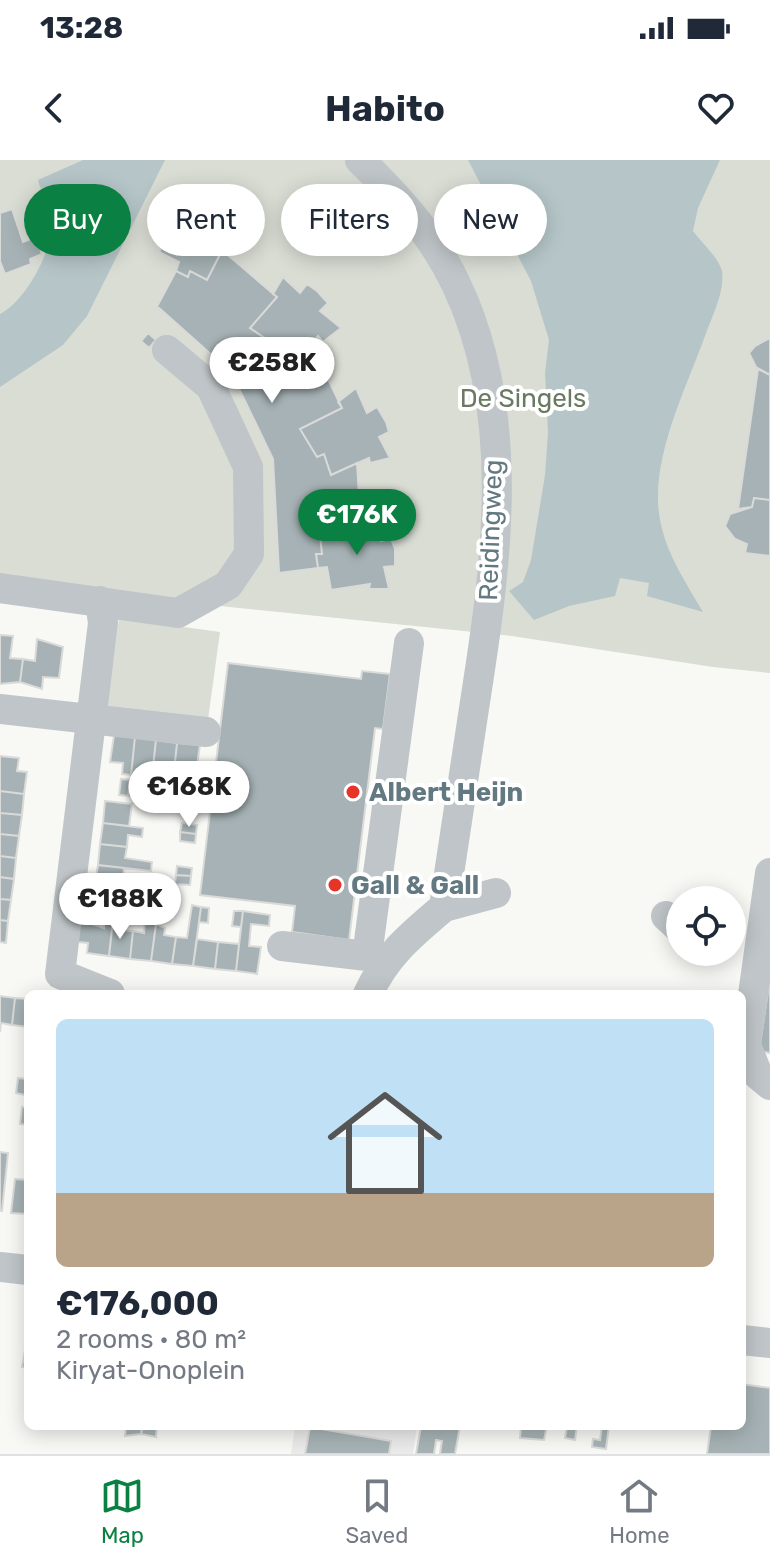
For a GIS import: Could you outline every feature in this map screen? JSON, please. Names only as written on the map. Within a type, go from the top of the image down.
[{"type":"street","name":"Reidingweg","points":[[360,160],[402,201],[443,258],[457,287],[481,356],[490,402],[497,503],[483,652],[444,907]]},
{"type":"street","points":[[0,588],[178,613],[228,585],[249,554],[248,467],[211,387],[167,350]]},
{"type":"street","points":[[100,601],[103,623],[60,974],[100,990]]},
{"type":"street","points":[[369,990],[377,957],[409,643]]},
{"type":"street","points":[[0,709],[206,732]]},
{"type":"street","points":[[746,939],[770,873]]},
{"type":"street","points":[[282,946],[377,957],[444,907],[496,893]]},
{"type":"street","points":[[746,966],[746,1045],[758,1075],[770,1085]]},
{"type":"street","points":[[0,1267],[24,1270]]},
{"type":"street","points":[[746,1340],[770,1343]]},
{"type":"shaded area","points":[[83,160],[165,160],[153,184],[147,184],[147,196],[131,228],[131,184],[40,184],[38,180]]},
{"type":"shaded area","points":[[468,160],[720,160],[698,208],[693,231],[720,266],[722,287],[668,437],[662,458],[658,500],[667,545],[703,612],[647,596],[649,583],[620,578],[615,596],[569,606],[534,620],[509,591],[523,582],[531,560],[545,475],[548,432],[545,373],[549,340],[531,281],[518,256],[547,256],[547,184],[480,184]]},
{"type":"shaded area","points":[[44,256],[117,256],[87,316],[63,345],[0,387],[0,314],[21,296]]},
{"type":"shaded area","points":[[294,1430],[416,1430],[413,1454],[291,1454]]},
{"type":"green space","name":"De Singels","points":[[0,160],[770,160],[770,673],[512,636],[220,606],[0,578]]},
{"type":"green space","points":[[119,618],[220,632],[207,727],[106,713]]},
{"type":"building","points":[[12,209],[24,242],[24,256],[37,256],[30,259],[31,264],[5,274],[0,261],[0,213]]},
{"type":"building","points":[[167,256],[219,256],[207,280],[190,271],[188,277],[176,271],[179,262]]},
{"type":"building","points":[[219,256],[229,256],[277,297],[250,328],[269,341],[264,347],[286,371],[311,344],[342,408],[300,429],[317,457],[324,454],[331,475],[357,463],[361,529],[320,535],[322,554],[316,554],[318,568],[271,574],[279,572],[273,459],[231,372],[158,307],[153,314],[176,271],[188,277],[190,271],[207,280]]},
{"type":"building","points":[[283,277],[300,293],[307,284],[317,291],[328,303],[320,311],[341,328],[323,342],[318,336],[286,371],[264,347],[269,341],[250,328],[277,297],[273,294]]},
{"type":"building","points":[[148,333],[156,340],[149,348],[141,341]]},
{"type":"building","points":[[768,339],[770,375],[756,367],[749,353]]},
{"type":"building","points":[[758,369],[770,375],[770,500],[754,498],[752,507],[738,509]]},
{"type":"building","points":[[356,388],[367,413],[377,407],[386,422],[389,432],[379,437],[390,458],[370,463],[369,458],[331,475],[324,454],[317,457],[300,429],[342,408],[338,402]]},
{"type":"building","points":[[754,498],[770,500],[770,556],[745,553],[747,544],[735,539],[725,526],[730,514],[752,507]]},
{"type":"building","points":[[378,517],[381,541],[391,539],[395,549],[395,566],[384,567],[389,589],[369,589],[370,584],[331,590],[327,567],[318,568],[316,554],[322,554],[320,535],[361,529],[359,524]]},
{"type":"building","points":[[0,635],[13,636],[10,658],[23,659],[20,682],[0,684]]},
{"type":"building","points":[[37,639],[63,647],[59,678],[43,677],[42,689],[20,682],[23,659],[35,661]]},
{"type":"building","points":[[228,663],[361,679],[362,671],[390,674],[383,729],[375,728],[349,940],[292,932],[295,906],[200,895]]},
{"type":"building","points":[[114,735],[135,737],[131,775],[122,774],[123,763],[110,762]]},
{"type":"building","points":[[135,737],[156,740],[153,767],[141,766],[140,776],[131,775]]},
{"type":"building","points":[[156,740],[177,743],[171,801],[161,800],[165,768],[153,767]]},
{"type":"building","points":[[177,743],[200,745],[196,772],[183,771],[179,802],[171,801]]},
{"type":"building","points":[[0,756],[19,758],[17,771],[27,772],[24,794],[0,791]]},
{"type":"building","points":[[121,779],[130,780],[128,796],[119,795]]},
{"type":"building","points":[[130,780],[139,781],[137,797],[128,796]]},
{"type":"building","points":[[0,791],[24,794],[22,815],[0,813]]},
{"type":"building","points":[[105,801],[132,804],[129,826],[103,823]]},
{"type":"building","points":[[0,813],[22,815],[19,836],[0,834]]},
{"type":"building","points":[[103,823],[143,828],[142,837],[128,835],[127,847],[100,844]]},
{"type":"building","points":[[182,823],[197,825],[196,834],[180,832]]},
{"type":"building","points":[[180,832],[196,834],[195,843],[180,841]]},
{"type":"building","points":[[0,834],[19,836],[16,858],[0,856]]},
{"type":"building","points":[[100,844],[127,847],[125,858],[152,862],[151,871],[98,865]]},
{"type":"building","points":[[0,856],[16,858],[14,879],[0,877]]},
{"type":"building","points":[[98,865],[124,868],[122,890],[94,887]]},
{"type":"building","points":[[177,866],[192,868],[191,876],[176,875]]},
{"type":"building","points":[[176,875],[191,876],[190,885],[175,884]]},
{"type":"building","points":[[0,877],[14,879],[11,900],[0,899]]},
{"type":"building","points":[[107,895],[116,896],[114,911],[105,910]]},
{"type":"building","points":[[116,896],[125,897],[123,913],[114,911]]},
{"type":"building","points":[[0,899],[11,900],[8,921],[0,920]]},
{"type":"building","points":[[149,900],[158,901],[156,917],[147,915]]},
{"type":"building","points":[[158,901],[167,902],[165,918],[156,917]]},
{"type":"building","points":[[192,905],[201,907],[193,966],[172,964],[176,937],[187,938]]},
{"type":"building","points":[[201,907],[209,908],[208,923],[199,922]]},
{"type":"building","points":[[234,911],[243,911],[241,927],[232,926]]},
{"type":"building","points":[[243,911],[270,915],[269,926],[251,924],[249,946],[261,947],[257,974],[236,971]]},
{"type":"building","points":[[113,918],[123,920],[122,930],[133,931],[130,959],[109,956]]},
{"type":"building","points":[[0,920],[8,921],[6,943],[0,942]]},
{"type":"building","points":[[80,920],[104,928],[104,920],[113,921],[109,956],[87,953],[88,943],[77,942]]},
{"type":"building","points":[[145,923],[156,924],[151,961],[130,959],[133,931],[144,933]]},
{"type":"building","points":[[156,924],[165,928],[164,935],[176,937],[172,964],[151,961]]},
{"type":"building","points":[[197,939],[218,942],[215,969],[193,966]]},
{"type":"building","points":[[218,942],[239,944],[236,971],[215,969]]},
{"type":"building","points":[[770,978],[770,1053],[759,1051]]},
{"type":"building","points":[[0,996],[15,998],[12,1025],[1,1023],[0,1032]]},
{"type":"building","points":[[15,998],[24,999],[24,1026],[12,1025]]},
{"type":"building","points":[[18,1078],[24,1079],[24,1095],[16,1093]]},
{"type":"building","points":[[22,1107],[24,1107],[24,1124],[20,1124]]},
{"type":"building","points":[[0,1152],[8,1153],[2,1211],[0,1211]]},
{"type":"building","points":[[15,1179],[24,1180],[24,1214],[11,1213]]},
{"type":"building","points":[[746,1385],[770,1388],[770,1454],[707,1454],[710,1430],[746,1430]]},
{"type":"building","points":[[126,1430],[142,1430],[141,1434],[125,1436]]},
{"type":"building","points":[[142,1430],[157,1430],[156,1437],[141,1434]]},
{"type":"building","points":[[309,1430],[391,1441],[389,1454],[305,1454]]},
{"type":"building","points":[[420,1430],[459,1430],[455,1454],[440,1454],[442,1441],[436,1440],[434,1454],[416,1454]]},
{"type":"building","points":[[521,1430],[546,1430],[544,1440],[520,1438]]},
{"type":"building","points":[[566,1430],[576,1430],[575,1440],[565,1438]]},
{"type":"building","points":[[601,1430],[608,1430],[606,1449],[592,1447],[593,1439],[600,1440]]},
{"type":"place","name":"Albert Heijn","points":[[353,792]]},
{"type":"place","name":"Gall & Gall","points":[[335,885]]}]
